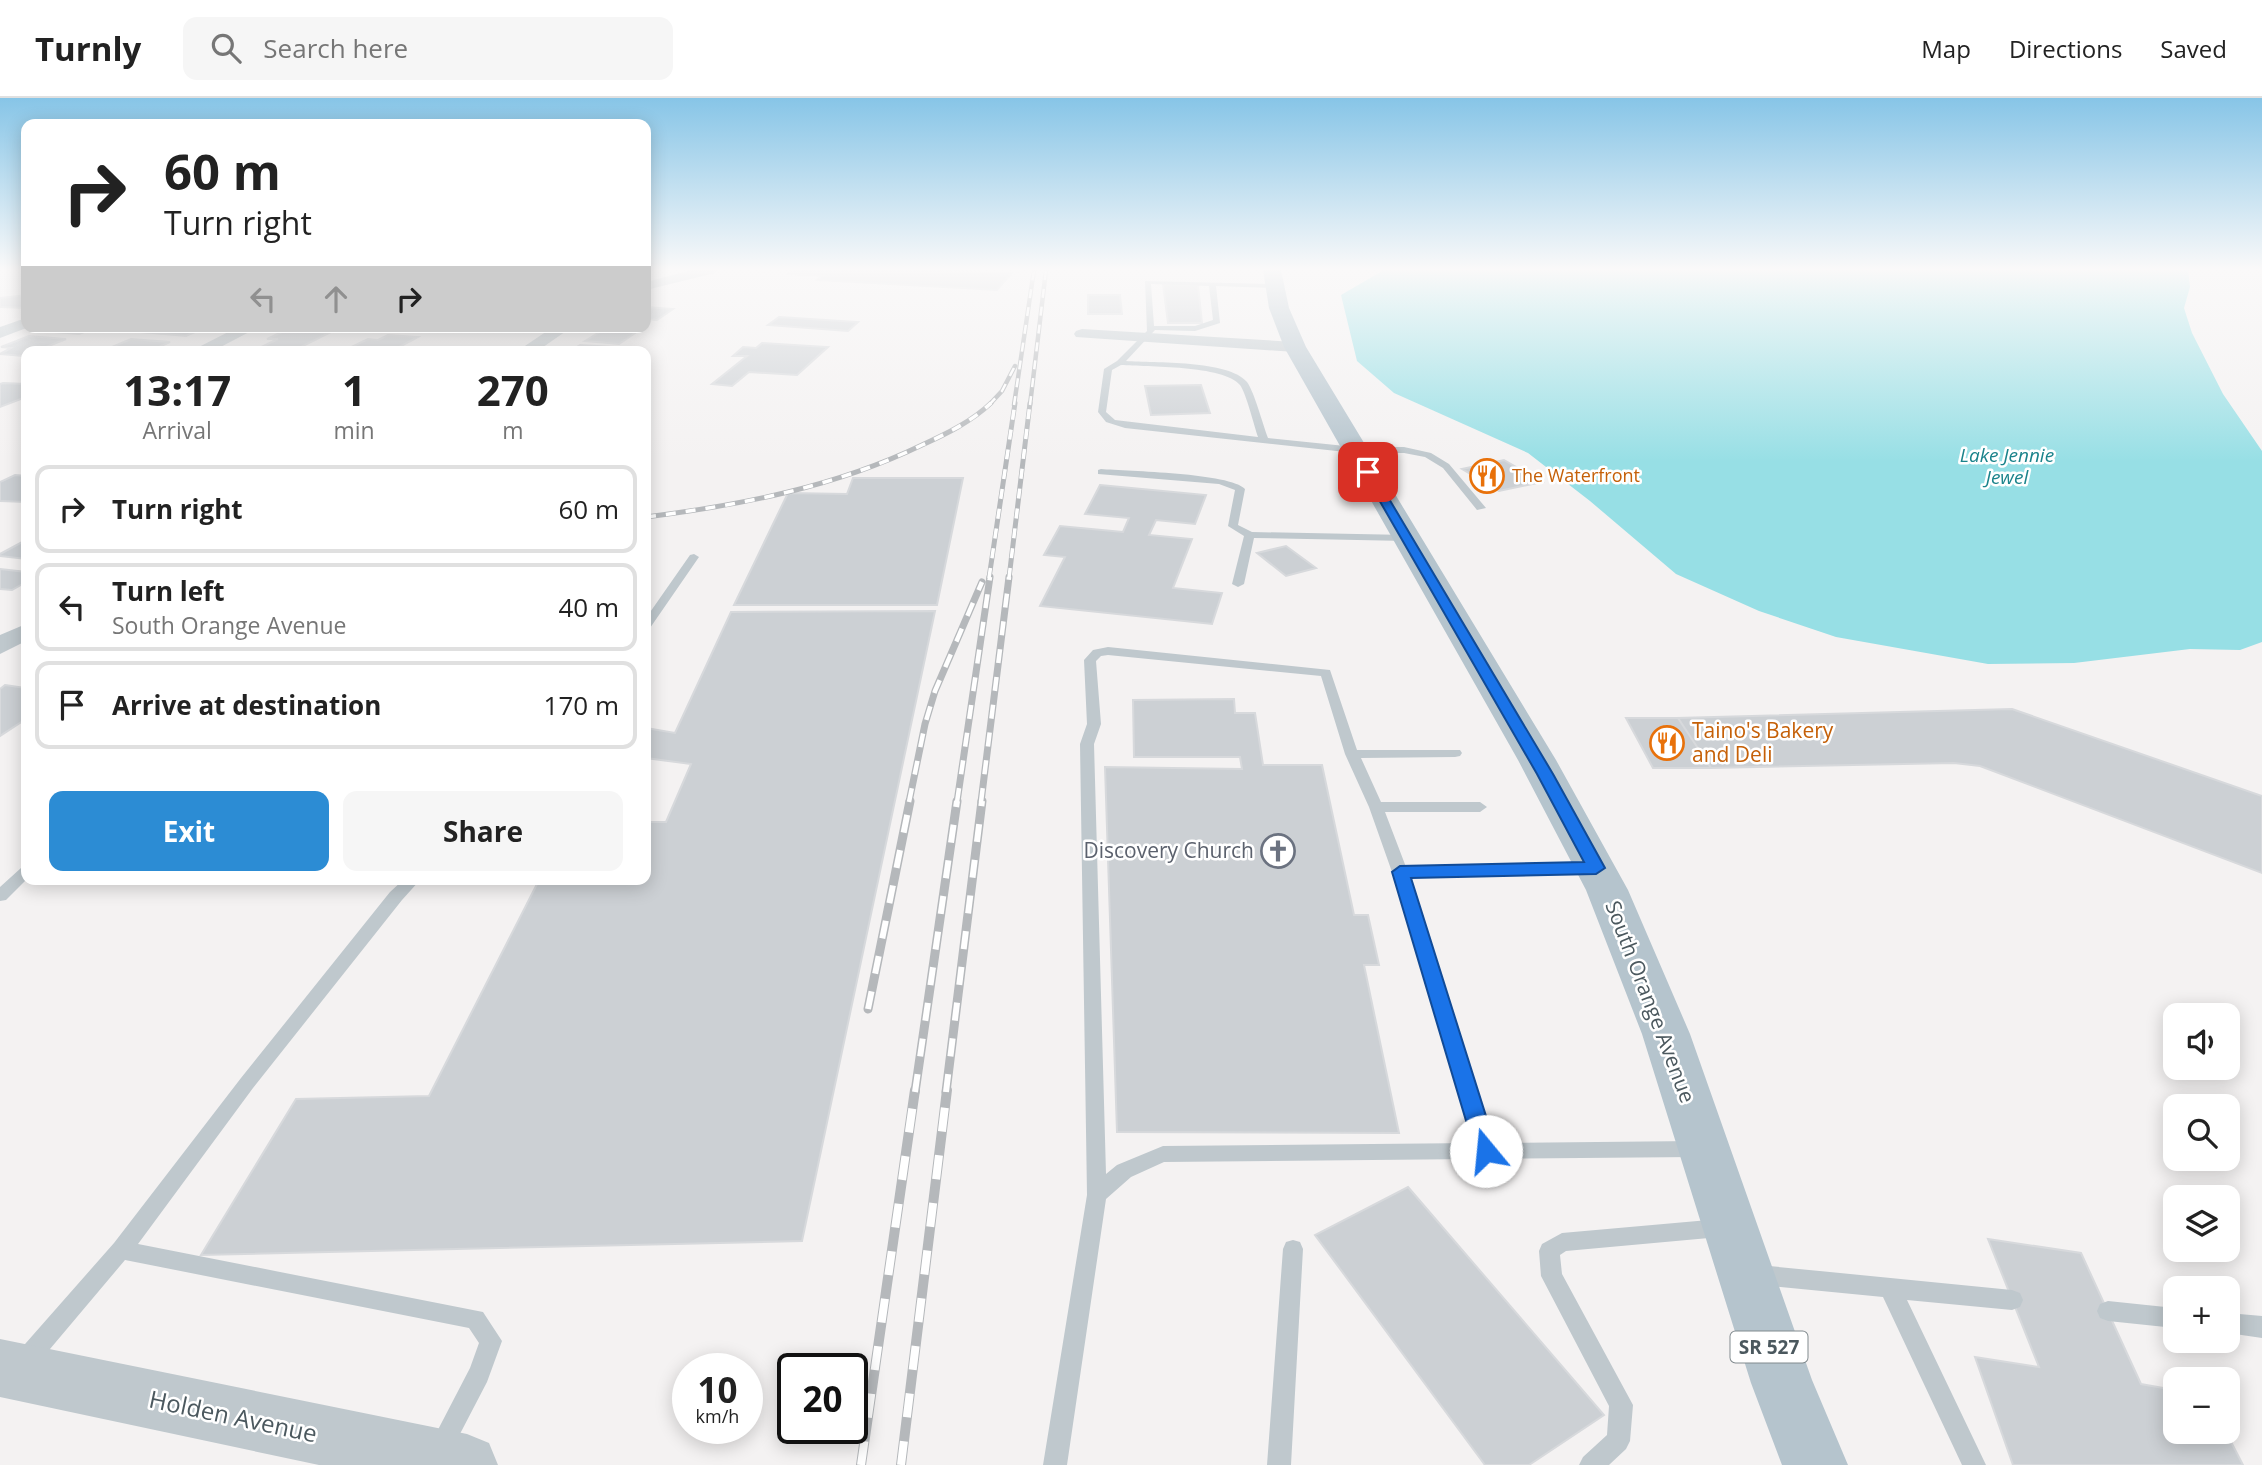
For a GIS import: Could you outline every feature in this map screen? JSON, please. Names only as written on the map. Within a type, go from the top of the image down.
[{"type":"main road","name":"South Orange Avenue","points":[[1291,334],[1295,347],[1548,779],[1596,868],[1637,958],[1704,1149],[1736,1250],[1815,1465]]},
{"type":"street","points":[[210,346],[236,334]]},
{"type":"street","points":[[534,346],[553,334]]},
{"type":"street","points":[[1082,334],[1096,334]]},
{"type":"street","points":[[1156,334],[1295,347]]},
{"type":"street","points":[[0,646],[21,634]]},
{"type":"street","name":"Holden Avenue","points":[[8,1370],[451,1462]]},
{"type":"lane","points":[[1147,334],[1120,363],[1108,369],[1102,412],[1111,422],[1355,450],[1404,450],[1428,455],[1446,466],[1481,508]]},
{"type":"lane","points":[[1120,363],[1209,370],[1238,377],[1244,384],[1264,440]]},
{"type":"lane","points":[[1101,472],[1219,481],[1236,485],[1240,489],[1233,526],[1250,535],[1407,538]]},
{"type":"lane","points":[[1238,584],[1250,535]]},
{"type":"lane","points":[[651,619],[694,557]]},
{"type":"lane","points":[[1055,1465],[1097,1195],[1087,744],[1094,724],[1090,660],[1097,653],[1108,651],[1326,673],[1352,754],[1376,807],[1400,872],[1486,1151]]},
{"type":"lane","points":[[1352,754],[1455,753]]},
{"type":"lane","points":[[1376,807],[1480,807]]},
{"type":"lane","points":[[1400,872],[1596,868]]},
{"type":"lane","points":[[0,896],[21,877]]},
{"type":"lane","points":[[8,1370],[121,1250],[247,1083],[407,885]]},
{"type":"lane","points":[[1097,1195],[1124,1171],[1163,1154],[1704,1149]]},
{"type":"lane","points":[[1591,1465],[1618,1441],[1621,1405],[1552,1276],[1549,1251],[1562,1242],[1736,1250],[1890,1288],[2012,1300]]},
{"type":"lane","points":[[1279,1465],[1293,1249]]},
{"type":"lane","points":[[121,1250],[475,1319],[491,1342],[451,1462]]},
{"type":"lane","points":[[1890,1288],[1974,1465]]},
{"type":"lane","points":[[2108,1311],[2163,1317]]},
{"type":"lane","points":[[2240,1324],[2262,1327]]},
{"type":"water","name":"Lake Jennie Jewel","points":[[1350,334],[2192,334],[2223,394],[2262,451],[2262,642],[2240,650],[2190,649],[2074,663],[1988,664],[1836,637],[1759,611],[1676,574],[1528,453],[1394,393],[1357,361]]},
{"type":"building","points":[[161,334],[191,334],[186,336]]},
{"type":"building","points":[[278,334],[327,334],[303,346],[263,346],[278,339],[267,339]]},
{"type":"building","points":[[597,334],[634,334],[619,344],[585,341]]},
{"type":"building","points":[[388,335],[418,337],[401,346],[353,346],[368,339],[378,340]]},
{"type":"building","points":[[29,336],[66,339],[49,346],[21,346],[21,356],[0,354],[11,348],[1,347]]},
{"type":"building","points":[[131,339],[170,342],[161,346],[114,346]]},
{"type":"building","points":[[762,343],[828,347],[797,375],[749,372],[732,386],[712,384],[747,356],[733,356],[743,347],[756,348]]},
{"type":"building","points":[[0,384],[21,384],[21,399],[0,407]]},
{"type":"building","points":[[1201,385],[1210,413],[1151,415],[1145,386]]},
{"type":"building","points":[[1504,460],[1542,482],[1499,491],[1462,469]]},
{"type":"building","points":[[15,475],[21,476],[21,502],[0,501],[0,482]]},
{"type":"building","points":[[853,478],[963,478],[937,605],[734,605],[788,493],[847,494]]},
{"type":"building","points":[[1100,485],[1206,495],[1195,524],[1156,520],[1149,535],[1192,539],[1173,588],[1222,593],[1212,624],[1040,606],[1065,557],[1044,555],[1060,526],[1123,532],[1129,518],[1085,514]]},
{"type":"building","points":[[21,543],[21,558],[0,554]]},
{"type":"building","points":[[1286,546],[1316,568],[1286,576],[1257,553]]},
{"type":"building","points":[[0,569],[21,571],[21,585],[12,590],[0,589]]},
{"type":"building","points":[[935,611],[802,1241],[201,1255],[296,1099],[429,1096],[536,885],[651,885],[651,822],[666,822],[691,764],[651,759],[651,729],[675,733],[731,612]]},
{"type":"building","points":[[5,685],[21,687],[21,722],[0,736],[0,689]]},
{"type":"building","points":[[1234,699],[1235,713],[1255,713],[1263,765],[1322,765],[1354,915],[1368,915],[1379,965],[1364,965],[1399,1133],[1117,1132],[1105,767],[1242,769],[1240,757],[1134,757],[1133,700]]},
{"type":"building","points":[[2012,709],[2262,796],[2262,873],[1980,766],[1954,763],[1711,768],[1678,718]]},
{"type":"building","name":"Taino's Bakery and Deli","points":[[1626,718],[1678,718],[1711,768],[1653,768]]},
{"type":"building","points":[[1408,1187],[1604,1415],[1529,1465],[1485,1465],[1315,1235]]},
{"type":"building","points":[[1988,1239],[2081,1253],[2141,1384],[2163,1388],[2163,1444],[2232,1444],[2243,1465],[2013,1465],[1975,1357],[2039,1367]]},
{"type":"railway","points":[[1014,405],[1025,334]]},
{"type":"railway","points":[[1030,405],[1038,334]]},
{"type":"railway","points":[[990,403],[1002,391],[1015,366]]},
{"type":"railway","points":[[651,516],[752,500],[856,472],[949,432],[990,403]]},
{"type":"railway","points":[[989,578],[1015,403]]},
{"type":"railway","points":[[1009,578],[1030,403]]},
{"type":"railway","points":[[957,802],[990,577]]},
{"type":"railway","points":[[981,802],[1009,577]]},
{"type":"railway","points":[[909,802],[925,724],[935,691],[982,582]]},
{"type":"railway","points":[[868,1009],[910,801]]},
{"type":"railway","points":[[915,1092],[957,801]]},
{"type":"railway","points":[[946,1092],[982,801]]},
{"type":"railway","points":[[861,1465],[915,1090]]},
{"type":"railway","points":[[901,1465],[947,1090]]},
{"type":"place","name":"The Waterfront","points":[[1487,476]]},
{"type":"place","name":"Taino's Bakery and Deli","points":[[1667,743]]},
{"type":"place","name":"Discovery Church","points":[[1278,851]]},
{"type":"route","points":[[1368,472],[1545,774],[1596,868],[1400,872],[1486,1151]]}]
